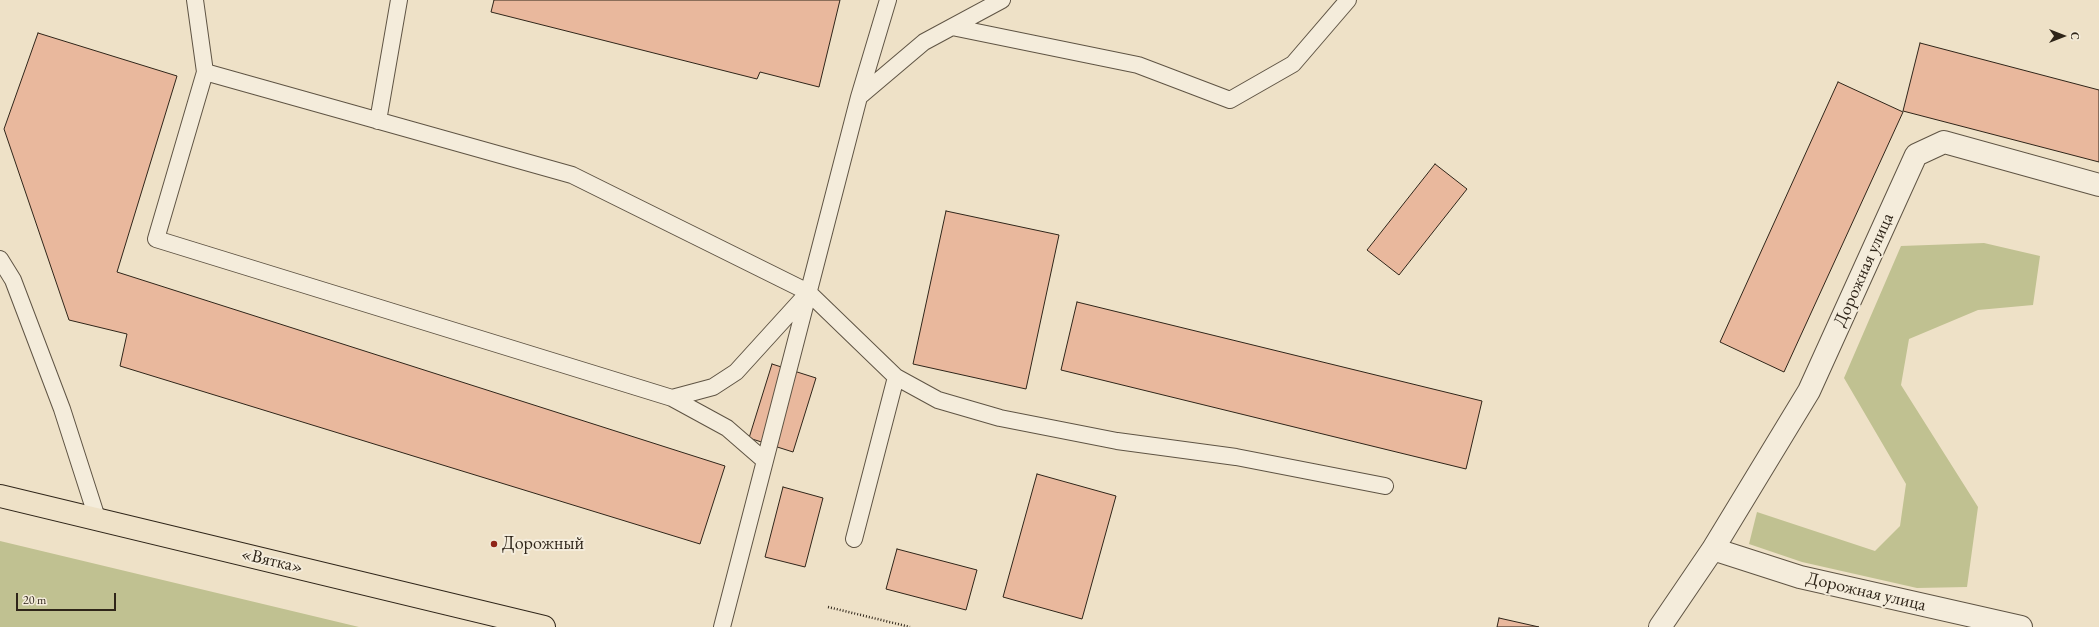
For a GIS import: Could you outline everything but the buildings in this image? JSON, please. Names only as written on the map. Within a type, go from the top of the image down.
[{"type":"main road","name":"«Вятка»","points":[[0,496],[98,521],[544,627]]},
{"type":"street","name":"Дорожная улица","points":[[1660,627],[1713,549],[1809,391],[1916,155],[1944,142],[2099,185]]},
{"type":"street","name":"Дорожная улица","points":[[1713,549],[1800,577],[2021,627]]},
{"type":"lane","points":[[195,0],[205,72],[156,239],[672,398],[727,428],[765,461]]},
{"type":"lane","points":[[378,121],[399,0]]},
{"type":"lane","points":[[722,627],[859,97],[888,0]]},
{"type":"lane","points":[[859,97],[924,42],[1002,0]]},
{"type":"lane","points":[[952,27],[1138,65],[1230,100],[1293,64],[1348,0]]},
{"type":"lane","points":[[205,72],[572,176],[808,292],[896,377],[938,400],[1000,418],[1117,441],[1236,457],[1385,486]]},
{"type":"lane","points":[[0,259],[13,280],[62,409],[98,521]]},
{"type":"lane","points":[[672,398],[713,387],[736,372],[808,292]]},
{"type":"lane","points":[[854,539],[896,377]]},
{"type":"path","points":[[828,607],[910,627]]},
{"type":"green space","points":[[1984,243],[2040,256],[2033,305],[1978,310],[1909,339],[1901,385],[1978,507],[1967,587],[1917,588],[1802,562],[1749,544],[1757,512],[1875,551],[1900,526],[1906,484],[1844,378],[1901,246]]},
{"type":"green space","points":[[0,541],[359,627],[0,627]]},
{"type":"place","name":"Дорожный","points":[[494,544]]}]
